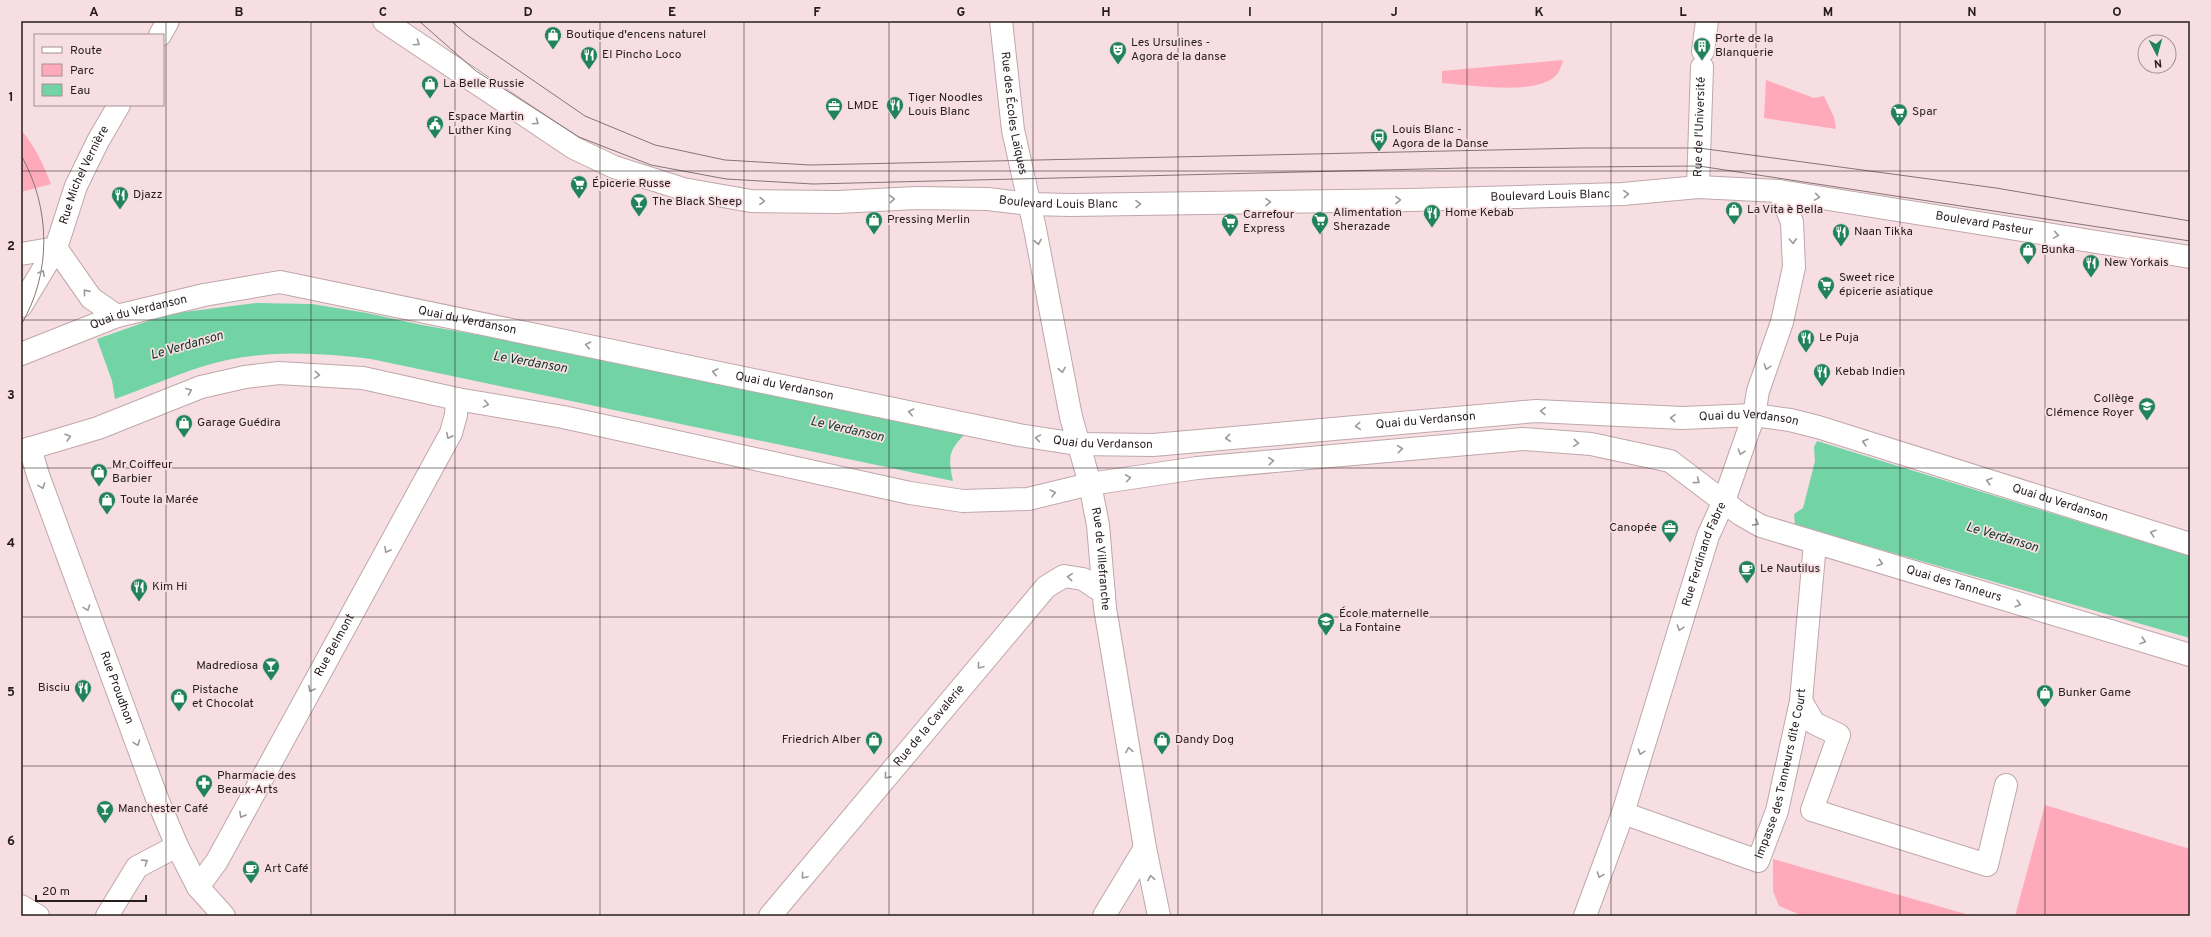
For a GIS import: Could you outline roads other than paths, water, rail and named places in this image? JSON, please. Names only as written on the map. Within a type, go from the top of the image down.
[{"type":"street","points":[[161,34],[168,21]]},
{"type":"street","name":"Boulevard Louis Blanc","points":[[384,21],[574,148],[614,167],[683,189],[751,201],[838,202],[916,198],[988,199],[1029,204],[1450,199],[1623,194],[1698,187],[1779,191]]},
{"type":"street","name":"Rue des Écoles Laïques","points":[[1001,21],[1013,130],[1029,204]]},
{"type":"street","name":"Rue de l'Université","points":[[1698,187],[1703,59],[1707,21]]},
{"type":"street","name":"Rue Michel Vernière","points":[[22,302],[39,279],[56,248],[76,186],[118,106]]},
{"type":"street","name":"Boulevard Pasteur","points":[[1779,191],[2190,257]]},
{"type":"street","name":"Rue Ferdinand Fabre","points":[[1585,916],[1623,813],[1708,536],[1724,501],[1754,415],[1758,391],[1782,322],[1794,267],[1792,222],[1779,191]]},
{"type":"street","name":"Rue de Villefranche","points":[[1029,204],[1077,444],[1090,484],[1098,525],[1104,593],[1145,848],[1158,916]]},
{"type":"street","points":[[21,254],[56,248],[91,298],[116,316]]},
{"type":"street","name":"Quai du Verdanson","points":[[21,354],[116,316],[204,295],[280,282],[1020,435],[1077,444],[1153,445],[1536,411],[1682,418],[1754,415],[1790,420],[1818,427],[2190,544]]},
{"type":"street","points":[[26,450],[98,428],[202,387],[245,377],[279,373],[363,378],[457,399],[563,417],[910,493],[963,501],[1028,499],[1090,484],[1197,468],[1523,439],[1591,444],[1670,461],[1724,501]]},
{"type":"street","name":"Rue Belmont","points":[[198,887],[217,861],[451,433],[456,415],[457,399]]},
{"type":"street","name":"Rue Proudhon","points":[[26,450],[38,475],[150,779],[177,846],[198,887],[224,916]]},
{"type":"street","name":"Quai des Tanneurs","points":[[1724,501],[1740,514],[1761,526],[2190,655]]},
{"type":"street","name":"Impasse des Tanneurs dite Court","points":[[1623,813],[1758,861],[1778,811],[1801,701],[1815,543]]},
{"type":"street","name":"Rue de la Cavalerie","points":[[770,916],[1046,587],[1064,576],[1084,579],[1104,593]]},
{"type":"street","points":[[1801,701],[1814,723],[1839,734],[1812,810],[1987,864],[2006,786]]},
{"type":"street","points":[[107,916],[137,867],[154,856],[177,846]]},
{"type":"street","points":[[1104,916],[1145,848]]},
{"type":"street","points":[[21,906],[38,916]]},
{"type":"water","name":"Le Verdanson","points":[[257,303],[312,304],[367,313],[422,325],[530,344],[965,434],[952,450],[950,466],[953,481],[371,359],[307,354],[264,355],[222,361],[201,367],[115,399],[112,381],[97,339],[168,314]]},
{"type":"water","name":"Le Verdanson","points":[[1817,441],[2190,556],[2190,638],[1795,525],[1794,514],[1803,508],[1815,461],[1814,447]]},
{"type":"tram line","points":[[419,21],[476,71],[579,137],[651,165],[726,179],[813,184],[1464,168],[1699,166],[2190,241]]},
{"type":"tram line","points":[[451,21],[467,35],[585,116],[655,145],[725,160],[810,165],[1584,148],[1699,148],[1996,188],[2190,221]]},
{"type":"tram line","points":[[21,155],[31,175],[38,197],[44,240],[43,262],[38,284],[31,305],[21,325]]},
{"type":"tram line","points":[[21,223],[21,261]]},
{"type":"place","name":"Boutique d'encens naturel","points":[[553,50]]},
{"type":"place","name":"Porte de la Blanquerie","points":[[1702,61]]},
{"type":"place","name":"Les Ursulines - Agora de la danse","points":[[1118,65]]},
{"type":"place","name":"El Pincho Loco","points":[[589,70]]},
{"type":"place","name":"La Belle Russie","points":[[430,99]]},
{"type":"place","name":"Tiger Noodles Louis Blanc","points":[[895,120]]},
{"type":"place","name":"LMDE","points":[[834,121]]},
{"type":"place","name":"Spar","points":[[1899,127]]},
{"type":"place","name":"Espace Martin Luther King","points":[[435,139]]},
{"type":"place","name":"Louis Blanc - Agora de la Danse","points":[[1379,152]]},
{"type":"place","name":"Épicerie Russe","points":[[579,199]]},
{"type":"place","name":"Djazz","points":[[120,210]]},
{"type":"place","name":"The Black Sheep","points":[[639,217]]},
{"type":"place","name":"La Vita è Bella","points":[[1734,225]]},
{"type":"place","name":"Home Kebab","points":[[1432,228]]},
{"type":"place","name":"Pressing Merlin","points":[[874,235]]},
{"type":"place","name":"Alimentation Sherazade","points":[[1320,235]]},
{"type":"place","name":"Carrefour Express","points":[[1230,237]]},
{"type":"place","name":"Naan Tikka","points":[[1841,247]]},
{"type":"place","name":"Bunka","points":[[2028,265]]},
{"type":"place","name":"New Yorkais","points":[[2091,278]]},
{"type":"place","name":"Sweet rice épicerie asiatique","points":[[1826,300]]},
{"type":"place","name":"Le Puja","points":[[1806,353]]},
{"type":"place","name":"Kebab Indien","points":[[1822,387]]},
{"type":"place","name":"Collège Clémence Royer","points":[[2147,421]]},
{"type":"place","name":"Garage Guédira","points":[[184,438]]},
{"type":"place","name":"Mr Coiffeur Barbier","points":[[99,487]]},
{"type":"place","name":"Toute la Marée","points":[[107,515]]},
{"type":"place","name":"Canopée","points":[[1670,543]]},
{"type":"place","name":"Le Nautilus","points":[[1747,584]]},
{"type":"place","name":"Kim Hi","points":[[139,602]]},
{"type":"place","name":"École maternelle La Fontaine","points":[[1326,636]]},
{"type":"place","name":"Madrediosa","points":[[271,681]]},
{"type":"place","name":"Bisciu","points":[[83,703]]},
{"type":"place","name":"Bunker Game","points":[[2045,708]]},
{"type":"place","name":"Pistache et Chocolat","points":[[179,712]]},
{"type":"place","name":"Friedrich Alber","points":[[874,755]]},
{"type":"place","name":"Dandy Dog","points":[[1162,755]]},
{"type":"place","name":"Pharmacie des Beaux-Arts","points":[[204,798]]},
{"type":"place","name":"Manchester Café","points":[[105,824]]},
{"type":"place","name":"Art Café","points":[[251,884]]}]
